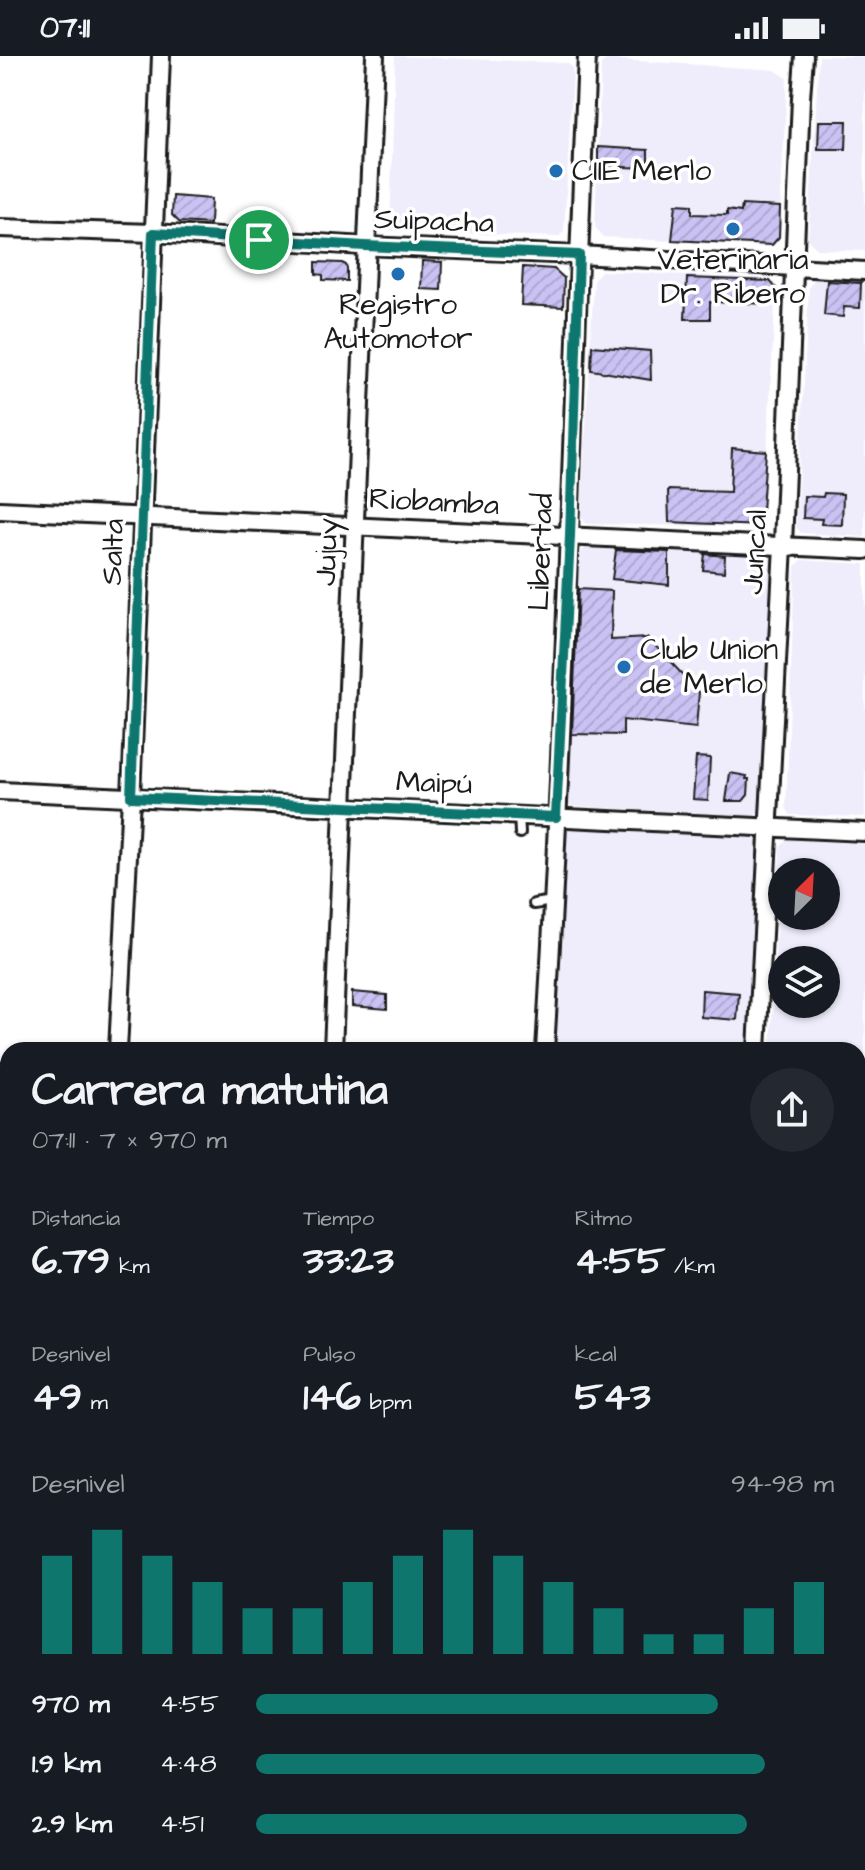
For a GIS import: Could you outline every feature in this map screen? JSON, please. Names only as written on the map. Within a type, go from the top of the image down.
[{"type":"street","name":"Salta","points":[[118,1042],[161,56]]},
{"type":"street","name":"Jujuy","points":[[333,1042],[375,56]]},
{"type":"street","name":"Libertad","points":[[545,1042],[570,536],[587,56]]},
{"type":"street","name":"Juncal","points":[[758,1042],[767,986],[769,827],[804,56]]},
{"type":"street","name":"Suipacha","points":[[0,228],[153,233],[865,271]]},
{"type":"street","name":"Riobamba","points":[[0,510],[865,550]]},
{"type":"street","name":"Maipú","points":[[0,791],[865,832]]},
{"type":"lane","points":[[519,815],[520,833]]},
{"type":"lane","points":[[534,904],[554,901]]},
{"type":"shaded area","points":[[395,56],[568,63],[573,70],[564,232],[558,237],[390,231]]},
{"type":"shaded area","points":[[819,56],[865,56],[865,251],[817,249],[808,240]]},
{"type":"shaded area","points":[[607,59],[775,70],[787,78],[779,238],[770,247],[603,237],[595,227],[601,64]]},
{"type":"shaded area","points":[[601,271],[766,279],[776,287],[763,525],[760,527],[586,524],[581,516],[594,279]]},
{"type":"shaded area","points":[[814,280],[865,282],[865,537],[801,533],[796,527],[809,287]]},
{"type":"shaded area","points":[[588,546],[767,553],[774,561],[763,809],[754,816],[571,806],[566,800],[576,556]]},
{"type":"shaded area","points":[[802,560],[865,564],[865,817],[790,815],[786,807],[795,566]]},
{"type":"shaded area","points":[[572,823],[752,832],[760,841],[748,1042],[553,1042],[563,835]]},
{"type":"shaded area","points":[[787,839],[865,844],[865,1042],[771,1042],[772,1018],[840,1018],[840,946],[776,946],[776,930],[840,930],[840,858],[780,858],[780,847]]},
{"type":"building","points":[[819,121],[847,121],[846,149],[818,149]]},
{"type":"building","points":[[598,147],[648,150],[648,168],[598,166]]},
{"type":"building","points":[[173,196],[211,199],[210,224],[179,222],[172,215]]},
{"type":"building","points":[[676,204],[692,205],[692,214],[727,215],[727,210],[741,212],[742,205],[780,207],[779,237],[772,245],[672,240]]},
{"type":"building","points":[[422,261],[442,262],[441,290],[421,289]]},
{"type":"building","points":[[316,262],[346,265],[347,281],[323,280],[323,275],[316,274]]},
{"type":"building","points":[[523,267],[554,269],[564,278],[563,307],[521,305]]},
{"type":"building","points":[[687,278],[770,281],[776,288],[775,304],[710,302],[710,319],[685,319]]},
{"type":"building","points":[[827,281],[861,283],[860,308],[844,307],[843,317],[824,315]]},
{"type":"building","points":[[592,346],[650,351],[651,380],[591,370]]},
{"type":"building","points":[[732,448],[766,451],[761,526],[669,522],[668,490],[730,492]]},
{"type":"building","points":[[824,493],[843,494],[842,525],[821,524],[822,519],[803,518],[804,496],[823,497]]},
{"type":"building","points":[[616,550],[669,552],[669,585],[612,579]]},
{"type":"building","points":[[705,554],[725,556],[724,572],[703,570]]},
{"type":"building","name":"Club Union de Merlo","points":[[578,589],[612,591],[611,640],[648,638],[699,692],[696,728],[623,720],[623,735],[572,734]]},
{"type":"building","points":[[696,757],[710,758],[708,800],[693,799]]},
{"type":"building","points":[[730,773],[749,779],[748,795],[743,801],[726,801]]},
{"type":"building","points":[[702,990],[739,993],[737,1020],[701,1017]]},
{"type":"building","points":[[352,992],[387,995],[387,1009],[352,1006]]},
{"type":"place","name":"CIIE Merlo","points":[[556,171]]},
{"type":"place","name":"Veterinaria Dr. Ribero","points":[[733,229]]},
{"type":"place","name":"Registro Automotor","points":[[398,274]]},
{"type":"place","name":"Club Union de Merlo","points":[[624,667]]},
{"type":"route","points":[[153,233],[259,240],[579,255],[570,536],[556,817],[131,797],[153,233]]}]
